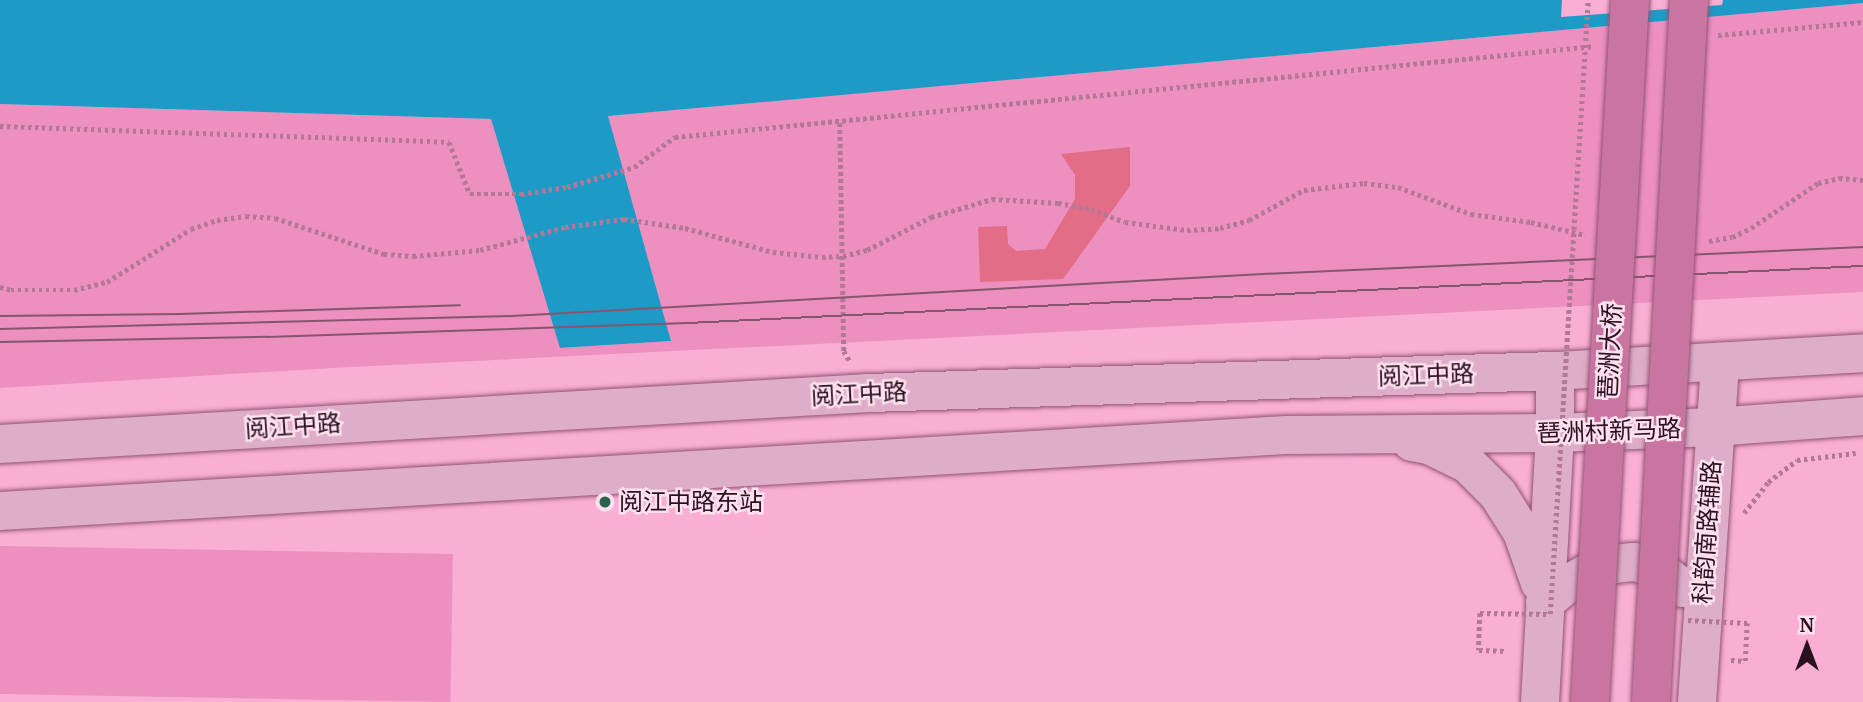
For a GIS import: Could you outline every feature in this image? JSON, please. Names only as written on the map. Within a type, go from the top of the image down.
[{"type":"highway","name":"琶洲大桥","points":[[1590,702],[1630,0]]},
{"type":"highway","points":[[1651,702],[1689,0]]},
{"type":"main road","points":[[1720,362],[1863,353]]},
{"type":"main road","name":"阅江中路","points":[[0,444],[869,393],[1555,371],[1720,362]]},
{"type":"main road","name":"科韵南路辅路","points":[[1697,702],[1701,609],[1720,362]]},
{"type":"main road","points":[[1540,702],[1555,433],[1555,371]]},
{"type":"main road","name":"琶洲村新马路","points":[[1354,432],[1555,433],[1714,427],[1863,416]]},
{"type":"main road","points":[[0,511],[1354,432],[1429,445],[1468,464],[1498,494],[1522,532],[1534,557],[1545,601]]},
{"type":"main road","points":[[1545,601],[1591,571],[1634,562],[1655,568],[1681,584],[1701,609]]},
{"type":"path","points":[[1507,651],[1479,650],[1480,613],[1550,614],[1588,0]]},
{"type":"path","points":[[1713,36],[1863,22]]},
{"type":"path","points":[[0,126],[449,142],[470,194],[522,194],[567,187],[634,167],[675,137],[840,123],[1605,46]]},
{"type":"path","points":[[840,123],[844,352],[869,393]]},
{"type":"path","points":[[1706,241],[1732,237],[1751,228],[1818,183],[1839,178],[1863,180]]},
{"type":"path","points":[[0,287],[11,290],[74,290],[107,282],[191,229],[217,220],[246,216],[275,218],[384,254],[413,257],[480,250],[592,222],[624,219],[660,223],[773,252],[843,257],[867,250],[931,217],[992,199],[1058,203],[1091,209],[1125,222],[1187,230],[1220,228],[1249,220],[1304,190],[1364,183],[1398,187],[1471,214],[1531,222],[1592,237]]},
{"type":"path","points":[[1768,482],[1797,460],[1863,452]]},
{"type":"path","points":[[1730,649],[1730,660],[1745,661],[1746,623]]},
{"type":"shaded area","points":[[1863,3],[1863,292],[333,368],[0,388],[0,104],[491,119],[561,348],[671,341],[607,116]]},
{"type":"shaded area","points":[[0,546],[453,554],[450,702],[0,694]]},
{"type":"water","points":[[0,0],[1863,0],[1863,3],[608,116],[671,341],[560,348],[491,119],[0,104]]},
{"type":"pier","points":[[1562,0],[1723,0],[1722,5],[1561,17]]},
{"type":"building","points":[[1130,147],[1130,186],[1063,279],[980,282],[978,227],[1007,226],[1008,244],[1016,251],[1045,249],[1075,199],[1075,175],[1061,154]]},
{"type":"tram line","points":[[0,329],[512,316],[1263,274],[1863,247]]},
{"type":"tram line","points":[[0,342],[267,337],[688,323],[1863,266]]},
{"type":"tram line","points":[[0,316],[180,314],[460,305]]},
{"type":"place","name":"阅江中路东站","points":[[605,502]]}]
